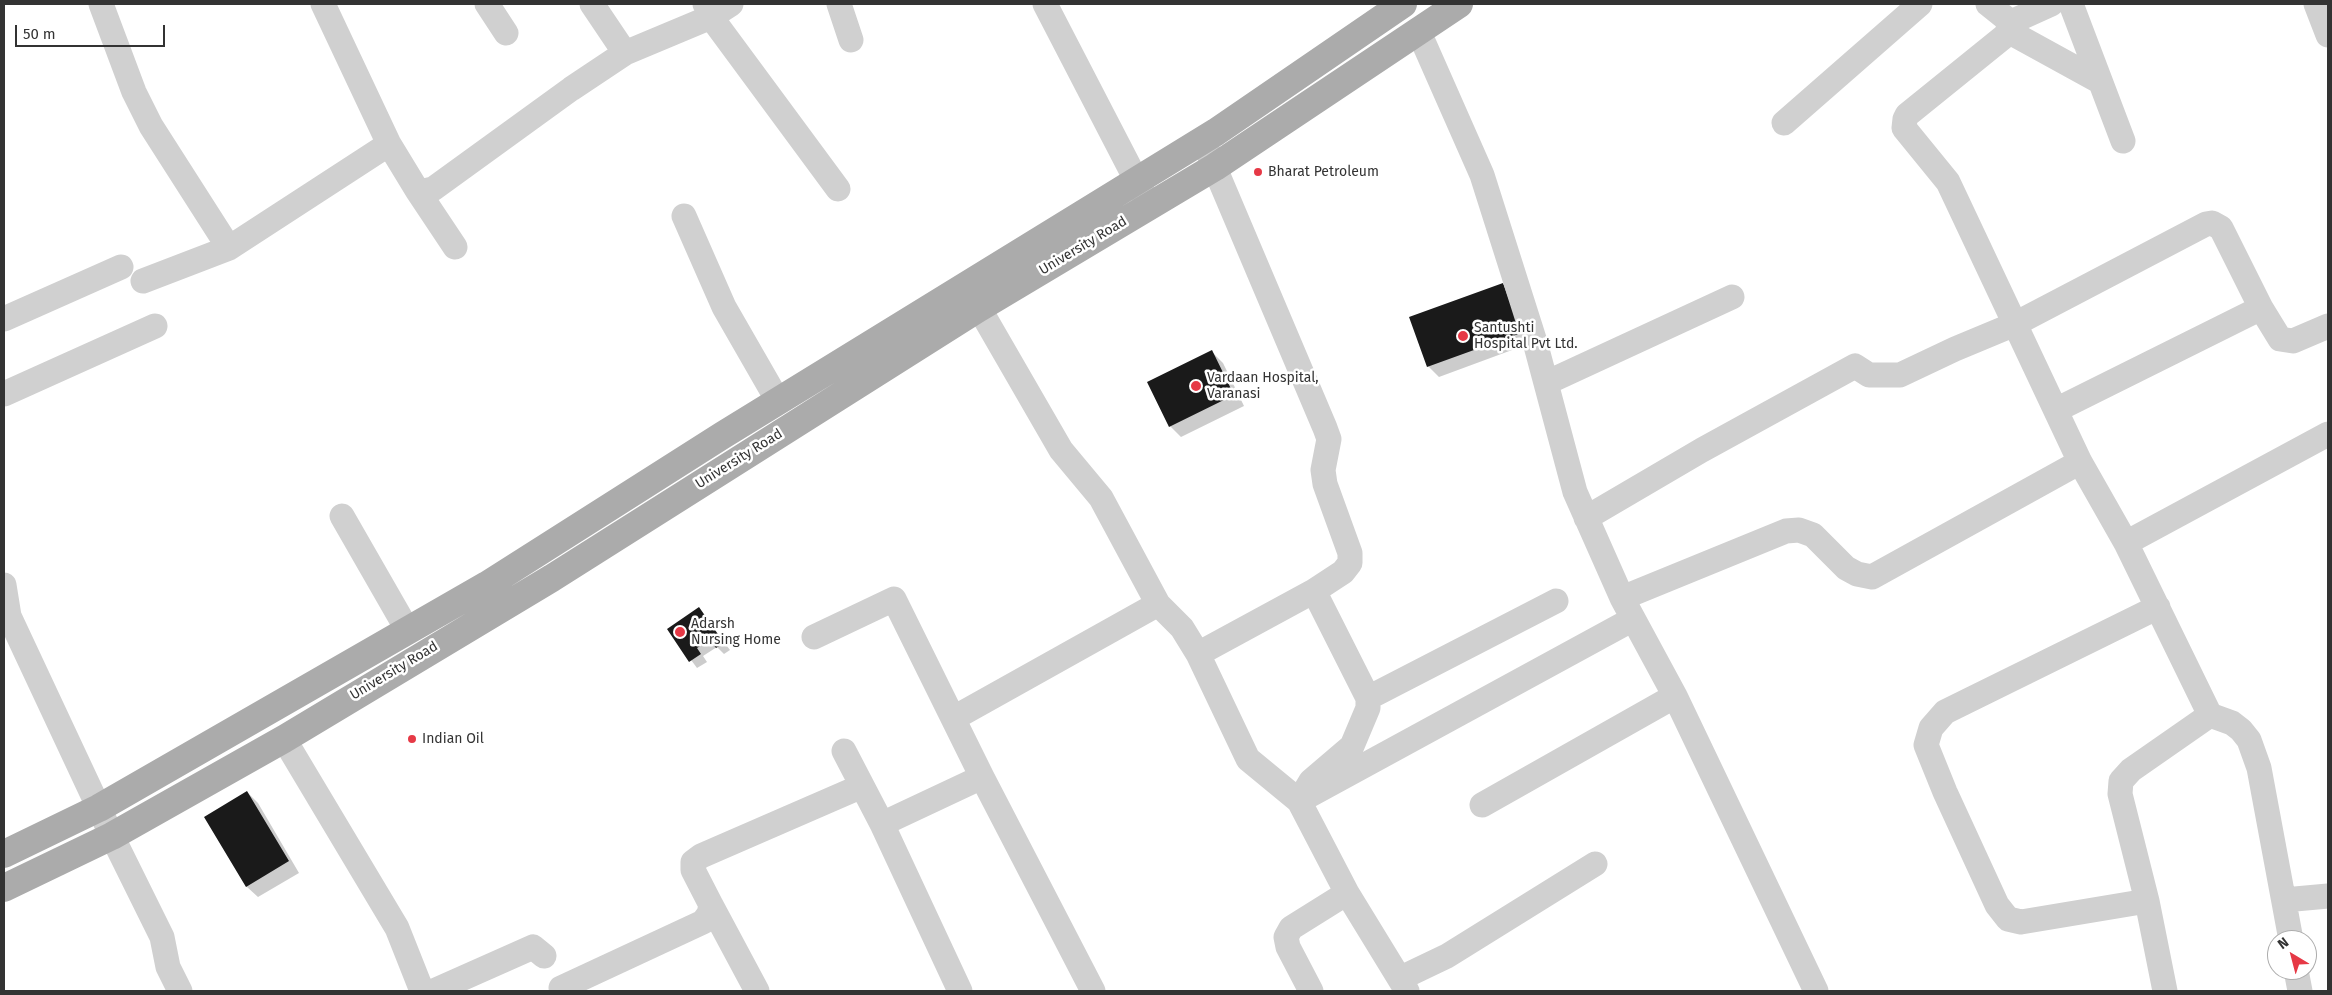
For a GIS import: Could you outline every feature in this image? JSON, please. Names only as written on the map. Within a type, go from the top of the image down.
[{"type":"main road","points":[[4,854],[99,808],[487,585],[778,401],[1203,140],[1403,4]]},
{"type":"main road","name":"University Road","points":[[4,888],[112,836],[284,739],[365,688],[552,578],[979,308],[1215,167],[1459,4]]},
{"type":"main road","points":[[351,664],[365,688]]},
{"type":"street","points":[[101,4],[134,92],[151,126],[229,248]]},
{"type":"street","points":[[323,4],[389,144],[455,247]]},
{"type":"street","points":[[488,4],[506,33]]},
{"type":"street","points":[[592,4],[625,53]]},
{"type":"street","points":[[839,4],[851,40]]},
{"type":"street","points":[[1045,4],[1138,181],[1149,206]]},
{"type":"street","points":[[1784,123],[1920,4]]},
{"type":"street","points":[[1988,4],[2008,27],[2099,81]]},
{"type":"street","points":[[2051,4],[2008,27],[2006,35],[1907,115],[1903,124],[1906,132],[1948,182],[2080,462],[2126,543],[2210,715],[2232,724],[2241,730],[2249,740],[2259,768],[2289,930]]},
{"type":"street","points":[[2071,4],[2123,141]]},
{"type":"street","points":[[2316,4],[2328,35]]},
{"type":"street","points":[[417,190],[432,189],[571,89],[625,53],[716,8],[838,189]]},
{"type":"street","points":[[1418,30],[1482,175],[1546,383],[1575,492],[1628,608],[1675,696],[1816,991]]},
{"type":"street","points":[[1198,654],[1314,591],[1343,572],[1350,563],[1350,553],[1325,484],[1323,470],[1328,439],[1203,140]]},
{"type":"street","points":[[143,281],[229,248],[389,144]]},
{"type":"street","points":[[684,216],[724,307],[778,401]]},
{"type":"street","points":[[1586,518],[1702,450],[1855,366],[1870,375],[1900,375],[2015,324],[2206,224],[2212,224],[2221,228],[2261,308],[2277,335],[2284,341],[2293,341],[2328,326]]},
{"type":"street","points":[[4,319],[121,267]]},
{"type":"street","points":[[1546,383],[1732,297]]},
{"type":"street","points":[[979,308],[1061,450],[1101,498],[1158,604],[1182,628],[1198,654],[1248,759],[1299,801],[1347,893],[1404,985],[1595,864]]},
{"type":"street","points":[[2056,410],[2261,308]]},
{"type":"street","points":[[4,394],[155,326]]},
{"type":"street","points":[[2126,543],[2328,434]]},
{"type":"street","points":[[1299,801],[1628,608],[1786,531],[1799,530],[1813,535],[1846,568],[1857,574],[1872,577],[2080,462]]},
{"type":"street","points":[[342,516],[408,630]]},
{"type":"street","points":[[4,586],[9,616],[112,836],[162,937],[168,967],[180,991]]},
{"type":"street","points":[[1299,801],[1311,781],[1352,746],[1368,708],[1368,698],[1314,591]]},
{"type":"street","points":[[814,637],[894,599],[982,777],[1093,991]]},
{"type":"street","points":[[1368,698],[1556,601]]},
{"type":"street","points":[[954,718],[1158,604]]},
{"type":"street","points":[[2147,901],[2021,922],[2008,919],[1997,905],[1945,792],[1926,745],[1931,728],[1945,712],[2158,607]]},
{"type":"street","points":[[1482,805],[1675,696]]},
{"type":"street","points":[[2165,991],[2147,901],[2120,794],[2121,781],[2131,770],[2210,715]]},
{"type":"street","points":[[284,739],[397,928],[422,991]]},
{"type":"street","points":[[844,752],[882,824],[960,991]]},
{"type":"street","points":[[882,824],[982,777]]},
{"type":"street","points":[[757,991],[710,905],[693,870],[694,862],[701,856],[862,786]]},
{"type":"street","points":[[1311,991],[1288,947],[1286,936],[1291,928],[1347,893]]},
{"type":"street","points":[[2284,900],[2328,896]]},
{"type":"street","points":[[530,929],[562,990],[703,922],[709,914],[710,905]]},
{"type":"street","points":[[434,991],[533,947],[544,956]]},
{"type":"building","points":[[1503,283],[1521,333],[1427,367],[1409,317]]},
{"type":"building","points":[[1212,350],[1234,395],[1169,427],[1147,382]]},
{"type":"building","points":[[699,607],[724,643],[716,648],[710,640],[697,648],[701,654],[689,662],[667,629]]},
{"type":"building","points":[[247,791],[289,861],[246,887],[204,817]]},
{"type":"place","name":"Bharat Petroleum","points":[[1258,172]]},
{"type":"place","name":"Santushti Hospital Pvt Ltd.","points":[[1463,336]]},
{"type":"place","name":"Vardaan Hospital, Varanasi","points":[[1196,386]]},
{"type":"place","name":"Adarsh Nursing Home","points":[[680,632]]},
{"type":"place","name":"Indian Oil","points":[[412,739]]}]
